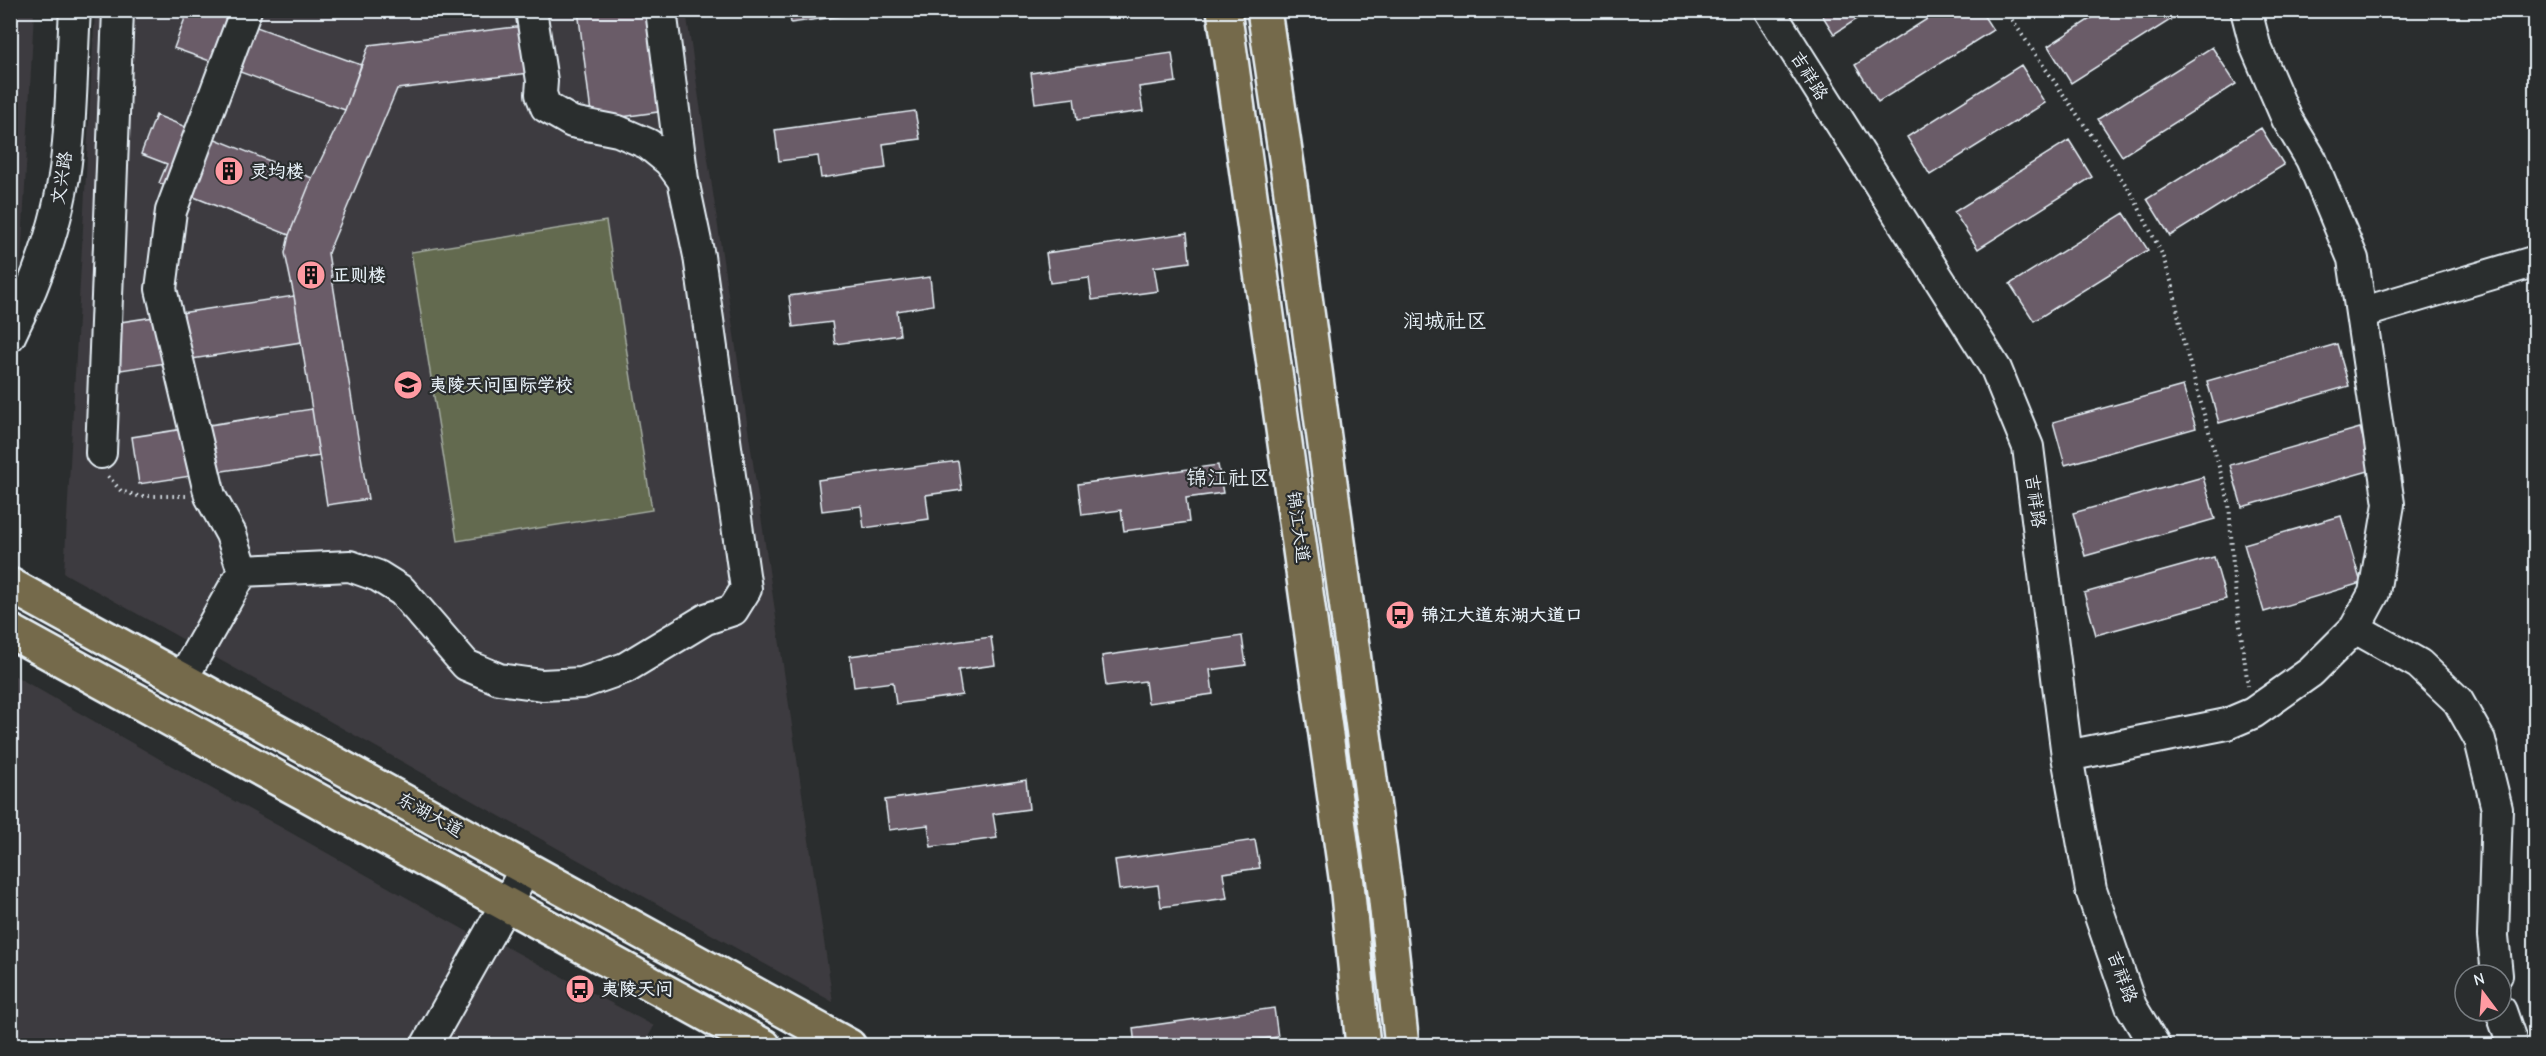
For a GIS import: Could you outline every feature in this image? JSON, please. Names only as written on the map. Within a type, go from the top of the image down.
[{"type":"main road","name":"锦江大道","points":[[1224,10],[1345,873],[1363,1046]]},
{"type":"main road","points":[[1264,10],[1292,197],[1381,859],[1402,1046]]},
{"type":"main road","name":"东湖大道","points":[[10,585],[849,1046]]},
{"type":"main road","points":[[10,631],[764,1046]]},
{"type":"street","name":"文兴路","points":[[10,336],[33,290],[58,210],[67,154],[75,10]]},
{"type":"street","points":[[101,453],[118,10]]},
{"type":"street","points":[[181,681],[243,571],[231,534],[210,496],[161,289],[171,212],[246,10]]},
{"type":"street","points":[[531,10],[542,81],[541,94],[546,107],[573,122],[618,131],[648,144],[669,161],[683,180]]},
{"type":"street","points":[[243,571],[350,566],[378,576],[402,591],[466,664],[500,679],[542,685],[582,683],[625,668],[706,619],[733,610],[746,589],[699,256],[683,180],[662,10]]},
{"type":"street","name":"吉祥路","points":[[1769,10],[1996,369],[2028,447],[2067,756],[2091,890],[2132,1006],[2155,1046]]},
{"type":"street","points":[[2067,756],[2228,724],[2253,713],[2311,672],[2355,628],[2374,594],[2389,504],[2353,259],[2311,159],[2287,118],[2273,87],[2255,45],[2246,10]]},
{"type":"street","points":[[2361,313],[2535,261]]},
{"type":"street","points":[[2355,628],[2419,664],[2458,701],[2480,740],[2497,810],[2493,936],[2496,963]]},
{"type":"street","points":[[426,1046],[526,868]]},
{"type":"street","points":[[2505,1023],[2513,1046]]},
{"type":"path","points":[[2005,10],[2132,194],[2162,254],[2173,287],[2183,340],[2229,502],[2242,653],[2253,713]]},
{"type":"path","points":[[101,453],[106,474],[121,491],[138,496],[210,496]]},
{"type":"shaded area","points":[[11,10],[34,11],[21,265],[11,286]]},
{"type":"shaded area","name":"夷陵天问国际学校","points":[[95,11],[686,11],[833,1002],[64,573]]},
{"type":"shaded area","points":[[10,673],[479,938],[414,1045],[11,1045]]},
{"type":"shaded area","points":[[501,944],[654,1026],[644,1045],[445,1045]]},
{"type":"green space","points":[[606,221],[652,510],[457,541],[411,252]]},
{"type":"building","points":[[188,10],[210,10],[361,65],[345,110],[174,48]]},
{"type":"building","points":[[578,10],[652,10],[665,111],[592,121]]},
{"type":"building","points":[[789,10],[856,10],[856,14],[791,23]]},
{"type":"building","points":[[1819,10],[1871,10],[1834,34]]},
{"type":"building","points":[[1941,10],[1980,10],[1993,30],[1878,102],[1855,65]]},
{"type":"building","points":[[2104,10],[2186,10],[2071,83],[2048,46]]},
{"type":"building","name":"正则楼","points":[[524,26],[529,73],[397,89],[328,253],[368,499],[327,505],[294,296],[285,253],[289,235],[312,178],[345,110],[369,45]]},
{"type":"building","points":[[2212,47],[2236,84],[2122,156],[2098,119]]},
{"type":"building","points":[[1172,53],[1176,82],[1139,87],[1143,111],[1077,120],[1074,98],[1035,103],[1031,73]]},
{"type":"building","points":[[2021,65],[2045,103],[1930,175],[1907,137]]},
{"type":"building","points":[[915,111],[920,139],[883,144],[886,168],[821,178],[818,156],[779,161],[775,130]]},
{"type":"building","name":"灵均楼","points":[[156,115],[312,178],[289,235],[159,183],[167,164],[141,154]]},
{"type":"building","points":[[2261,128],[2284,165],[2170,236],[2147,199]]},
{"type":"building","points":[[2069,140],[2092,177],[1978,249],[1954,212]]},
{"type":"building","points":[[2124,213],[2148,250],[2034,321],[2010,284]]},
{"type":"building","points":[[1187,233],[1190,262],[1154,267],[1158,291],[1092,300],[1089,278],[1050,283],[1046,253]]},
{"type":"building","points":[[930,277],[933,305],[897,311],[900,335],[835,344],[832,322],[793,327],[789,296]]},
{"type":"building","points":[[294,296],[301,342],[121,370],[114,323]]},
{"type":"building","points":[[2337,344],[2349,386],[2219,423],[2207,381]]},
{"type":"building","points":[[2183,386],[2196,428],[2065,465],[2053,422]]},
{"type":"building","points":[[312,409],[319,456],[139,484],[132,437]]},
{"type":"building","points":[[2360,428],[2372,470],[2242,507],[2230,465]]},
{"type":"building","points":[[958,461],[962,490],[926,495],[929,519],[864,528],[861,506],[822,511],[818,480]]},
{"type":"building","points":[[1218,465],[1223,493],[1186,498],[1189,522],[1124,531],[1121,510],[1082,515],[1078,484]]},
{"type":"building","points":[[2203,477],[2215,519],[2085,556],[2073,513]]},
{"type":"building","points":[[2341,516],[2361,583],[2264,612],[2244,544]]},
{"type":"building","points":[[2214,557],[2226,599],[2096,635],[2084,593]]},
{"type":"building","points":[[1242,636],[1246,665],[1210,670],[1213,694],[1148,703],[1145,681],[1106,686],[1102,656]]},
{"type":"building","points":[[991,637],[995,665],[958,670],[962,695],[896,704],[893,682],[854,687],[850,656]]},
{"type":"building","points":[[1026,780],[1029,809],[993,814],[997,838],[931,847],[928,825],[889,830],[885,800]]},
{"type":"building","points":[[1255,840],[1260,868],[1223,873],[1227,898],[1161,907],[1158,885],[1119,890],[1115,860]]},
{"type":"building","points":[[1274,1008],[1278,1037],[1241,1042],[1242,1046],[1135,1046],[1133,1028]]},
{"type":"place","name":"灵均楼","points":[[229,171]]},
{"type":"place","name":"正则楼","points":[[311,275]]},
{"type":"place","name":"夷陵天问国际学校","points":[[408,385]]},
{"type":"place","name":"锦江大道东湖大道口","points":[[1400,615]]},
{"type":"place","name":"夷陵天问","points":[[580,989]]},
{"type":"district","name":"润城社区","points":[[1445,321]]},
{"type":"district","name":"锦江社区","points":[[1228,478]]}]
